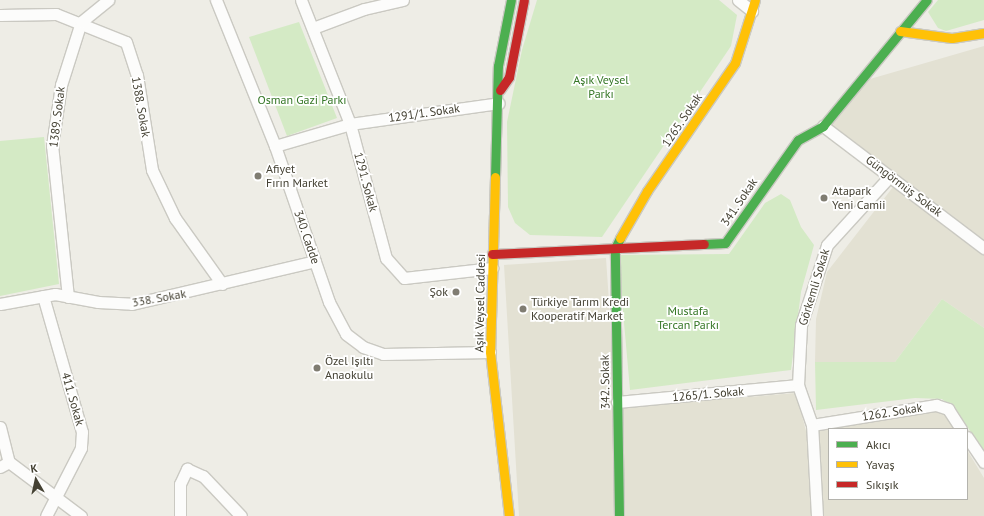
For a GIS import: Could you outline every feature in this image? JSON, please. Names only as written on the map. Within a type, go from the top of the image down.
[{"type":"street","points":[[82,22],[108,0]]},
{"type":"street","name":"340. Cadde","points":[[216,0],[275,146],[329,302],[346,334],[363,347],[383,354],[490,352]]},
{"type":"street","name":"1291. Sokak","points":[[301,0],[350,124],[386,258],[404,278],[492,268]]},
{"type":"street","points":[[313,28],[364,9],[403,0]]},
{"type":"street","name":"Aşık Veysel Caddesi","points":[[509,516],[490,352],[492,254],[500,90],[498,66],[511,0]]},
{"type":"street","name":"Aşık Veysel Caddesi","points":[[500,90],[509,77],[524,0]]},
{"type":"street","points":[[738,0],[754,5]]},
{"type":"street","name":"341. Sokak","points":[[492,254],[725,244],[798,140],[823,126],[900,31],[922,1]]},
{"type":"street","name":"1265. Sokak","points":[[616,248],[648,191],[735,63],[754,5]]},
{"type":"street","name":"1388. Sokak","points":[[0,15],[56,14],[82,22],[126,42],[137,75],[152,170],[175,218],[222,284]]},
{"type":"street","name":"1389. Sokak","points":[[68,297],[52,146],[60,85],[82,22]]},
{"type":"street","points":[[900,31],[952,38],[984,33]]},
{"type":"street","name":"1291/1. Sokak","points":[[275,146],[350,124],[499,102]]},
{"type":"street","name":"Güngörmüş Sokak","points":[[823,126],[984,248]]},
{"type":"street","name":"Görkemli Sokak","points":[[817,516],[812,424],[798,385],[801,325],[827,245],[890,176]]},
{"type":"street","name":"342. Sokak","points":[[616,248],[619,516]]},
{"type":"street","name":"338. Sokak","points":[[0,304],[43,296],[68,297],[132,304],[315,261]]},
{"type":"street","name":"411. Sokak","points":[[43,296],[82,432],[81,448],[66,474],[57,500],[46,516]]},
{"type":"street","name":"1265/1. Sokak","points":[[617,402],[798,385]]},
{"type":"street","name":"1262. Sokak","points":[[812,424],[936,405],[948,409],[960,428]]},
{"type":"street","points":[[0,427],[5,465],[81,516]]},
{"type":"street","points":[[968,438],[984,462]]},
{"type":"street","points":[[180,516],[180,484],[187,469],[203,476],[241,516]]},
{"type":"shaded area","points":[[984,46],[984,328],[942,299],[895,362],[815,362],[816,319],[827,272],[900,178],[831,124],[870,79]]},
{"type":"shaded area","points":[[606,258],[616,405],[628,407],[796,393],[806,431],[932,411],[945,414],[953,428],[828,428],[828,500],[968,500],[968,452],[984,478],[984,516],[519,516],[504,265]]},
{"type":"green space","name":"Aşık Veysel Parkı","points":[[537,0],[719,0],[737,15],[731,46],[602,237],[530,235],[515,223],[508,207],[507,122],[522,50]]},
{"type":"green space","points":[[938,0],[984,0],[984,20],[946,31],[938,28],[928,12]]},
{"type":"green space","name":"Osman Gazi Parkı","points":[[299,22],[337,118],[287,136],[249,37]]},
{"type":"green space","points":[[44,137],[59,284],[0,296],[0,141]]},
{"type":"green space","name":"Mustafa Tercan Parkı","points":[[781,194],[790,200],[801,227],[814,245],[801,292],[791,370],[630,390],[618,255],[729,254],[765,203]]},
{"type":"green space","points":[[942,299],[984,328],[984,451],[957,412],[942,399],[915,398],[816,410],[815,362],[895,362]]},
{"type":"traffic: fast","points":[[495,177],[498,66],[511,0]]},
{"type":"traffic: fast","points":[[704,244],[725,243],[798,140],[823,126],[927,0]]},
{"type":"traffic: fast","points":[[619,516],[615,248],[620,238]]},
{"type":"traffic: slow","points":[[620,238],[647,191],[735,63],[755,0]]},
{"type":"traffic: slow","points":[[900,31],[952,38],[984,33]]},
{"type":"traffic: slow","points":[[495,177],[490,352],[509,516]]},
{"type":"traffic: jam","points":[[500,90],[509,77],[524,0]]},
{"type":"traffic: jam","points":[[492,254],[704,244]]},
{"type":"place","name":"Afiyet Fırın Market","points":[[258,176]]},
{"type":"place","name":"Atapark Yeni Camii","points":[[824,198]]},
{"type":"place","name":"Şok","points":[[456,292]]},
{"type":"place","name":"Türkiye Tarım Kredi Kooperatif Market","points":[[523,309]]},
{"type":"place","name":"Özel Işıltı Anaokulu","points":[[317,368]]}]
